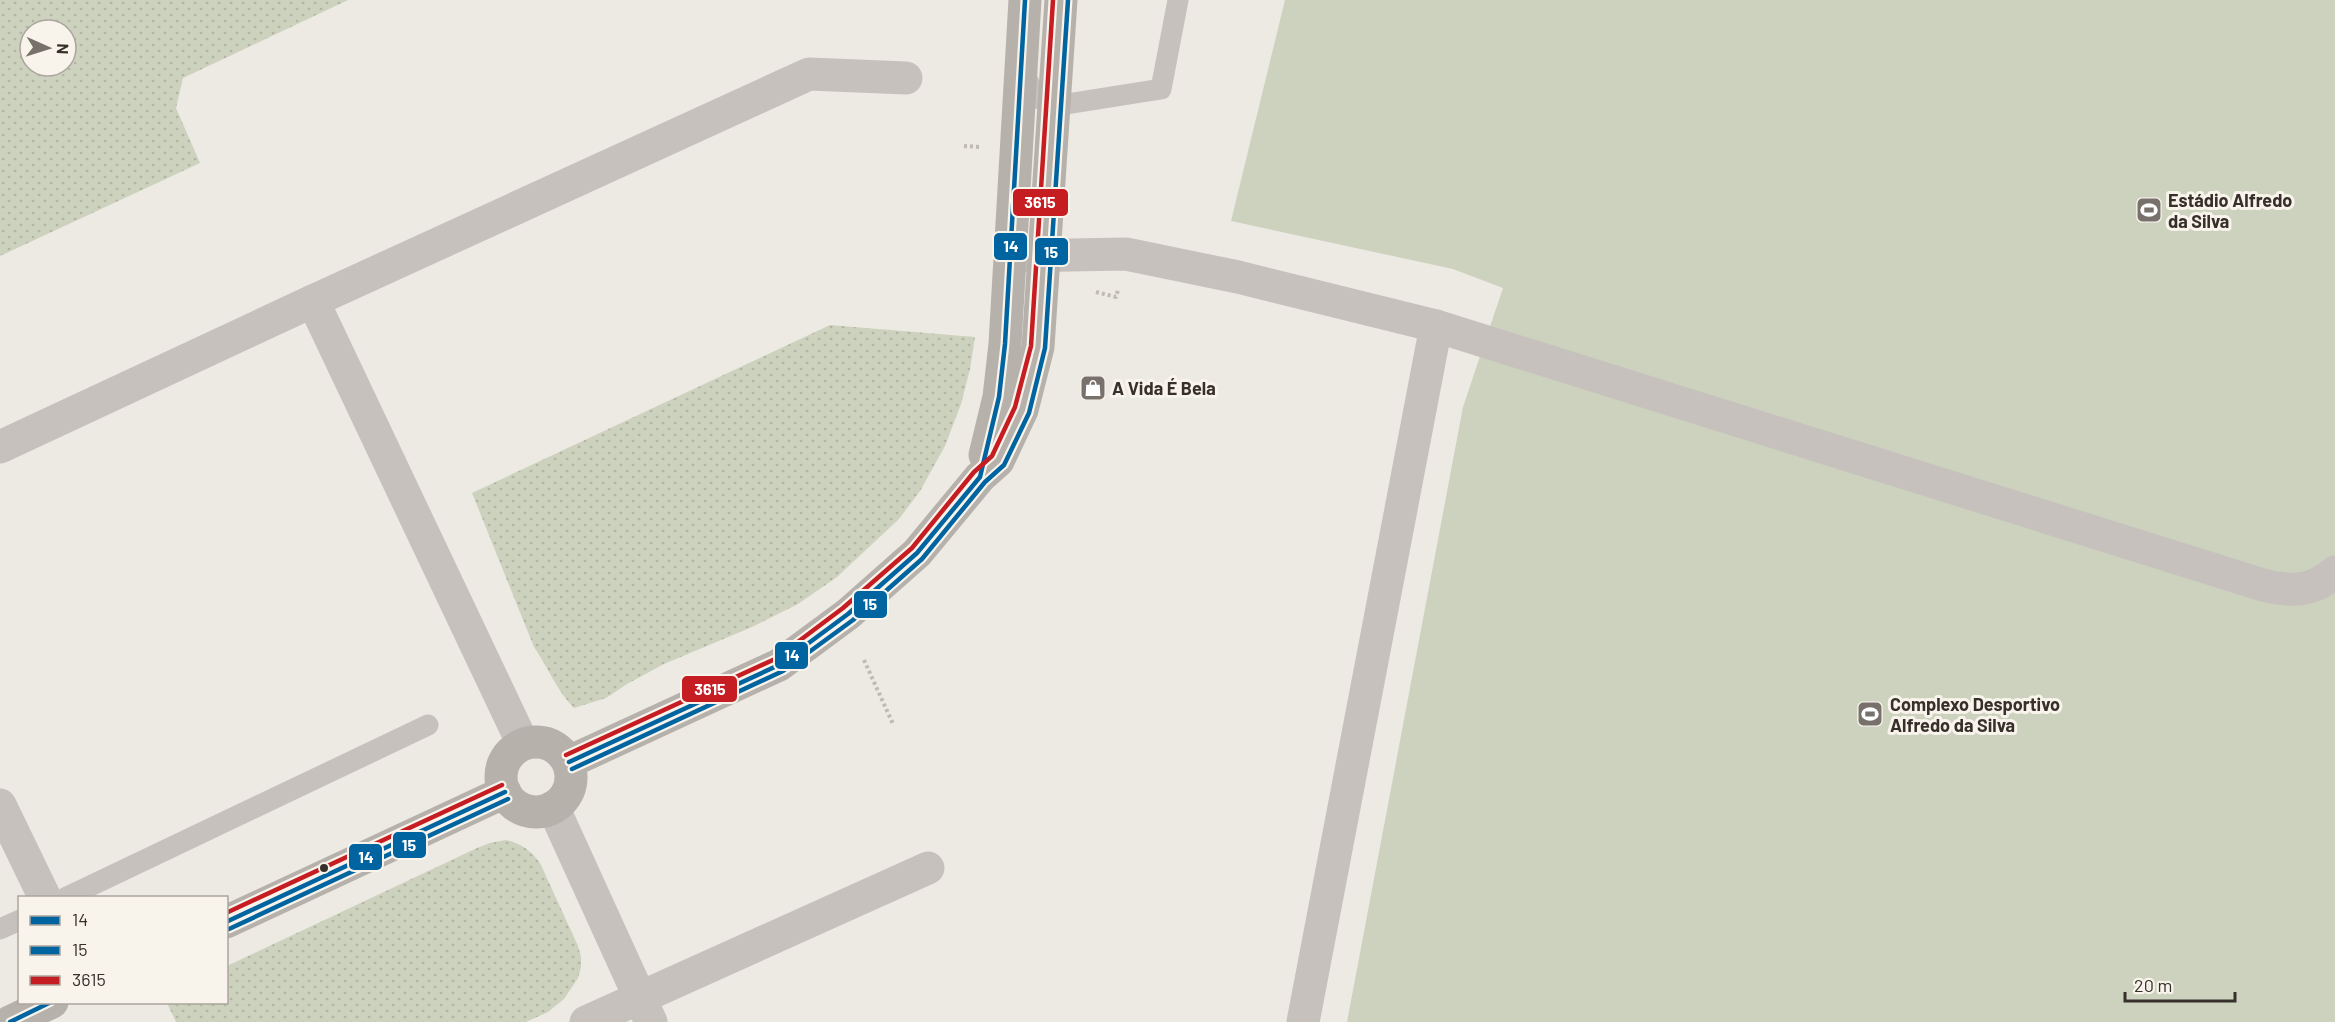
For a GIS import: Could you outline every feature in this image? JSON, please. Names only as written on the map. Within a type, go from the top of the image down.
[{"type":"main road","points":[[980,477],[999,397],[1005,344],[1025,0]]},
{"type":"main road","points":[[568,762],[779,665],[848,614],[917,553],[980,477],[998,461],[1022,410],[1038,347],[1061,0]]},
{"type":"main road","points":[[536,742],[549,744],[561,751],[568,762],[572,775],[570,788],[564,799],[545,811],[526,810],[517,806],[505,792],[502,770],[506,759],[523,744],[536,742]]},
{"type":"main road","points":[[228,921],[505,792]]},
{"type":"main road","points":[[10,1022],[48,1004]]},
{"type":"street","points":[[0,447],[809,74],[906,78]]},
{"type":"street","points":[[1010,256],[1126,254],[1238,277],[1436,326],[2263,585],[2296,591],[2331,579]]},
{"type":"street","points":[[313,301],[454,595],[504,710],[523,744]]},
{"type":"street","points":[[1303,1022],[1436,326]]},
{"type":"street","points":[[0,805],[45,896]]},
{"type":"street","points":[[553,807],[645,1009]]},
{"type":"street","points":[[586,1022],[645,1009],[928,868]]},
{"type":"lane","points":[[1022,64],[1034,96],[1054,106],[1161,89],[1179,0]]},
{"type":"lane","points":[[67,896],[428,725]]},
{"type":"lane","points":[[0,929],[18,921]]},
{"type":"path","points":[[964,146],[985,148]]},
{"type":"path","points":[[864,660],[893,724]]},
{"type":"green space","points":[[0,0],[348,0],[183,78],[176,108],[200,163],[0,256]]},
{"type":"green space","name":"Complexo Desportivo Alfredo da Silva","points":[[1285,0],[2335,0],[2335,1022],[1347,1022],[1463,407],[1503,288],[1453,269],[1231,221]]},
{"type":"green space","points":[[830,325],[975,337],[961,404],[945,446],[920,491],[899,519],[837,577],[798,604],[752,627],[664,664],[606,698],[574,708],[562,694],[534,647],[472,493]]},
{"type":"green space","points":[[506,840],[517,843],[533,854],[540,863],[578,946],[581,967],[578,978],[564,999],[548,1012],[526,1022],[176,1022],[167,1004],[228,1004],[228,966],[490,843]]},
{"type":"transit line","name":"14","points":[[569,762],[779,665],[848,614],[917,553],[980,477],[999,397],[1005,344],[1025,0]]},
{"type":"transit line","name":"3615","points":[[566,755],[775,659],[843,608],[912,548],[974,472],[992,456],[1015,407],[1031,346],[1053,0]]},
{"type":"transit line","name":"15","points":[[572,769],[783,671],[853,620],[922,559],[985,482],[1004,465],[1029,413],[1045,348],[1068,0]]},
{"type":"transit line","name":"3615","points":[[228,912],[502,785]]},
{"type":"transit line","name":"14","points":[[228,921],[505,792]]},
{"type":"transit line","name":"15","points":[[229,929],[508,799]]},
{"type":"transit line","name":"14","points":[[10,1022],[47,1004]]},
{"type":"place","name":"Estádio Alfredo da Silva","points":[[2149,210]]},
{"type":"place","name":"A Vida É Bela","points":[[1093,388]]},
{"type":"place","name":"Complexo Desportivo Alfredo da Silva","points":[[1870,714]]}]
